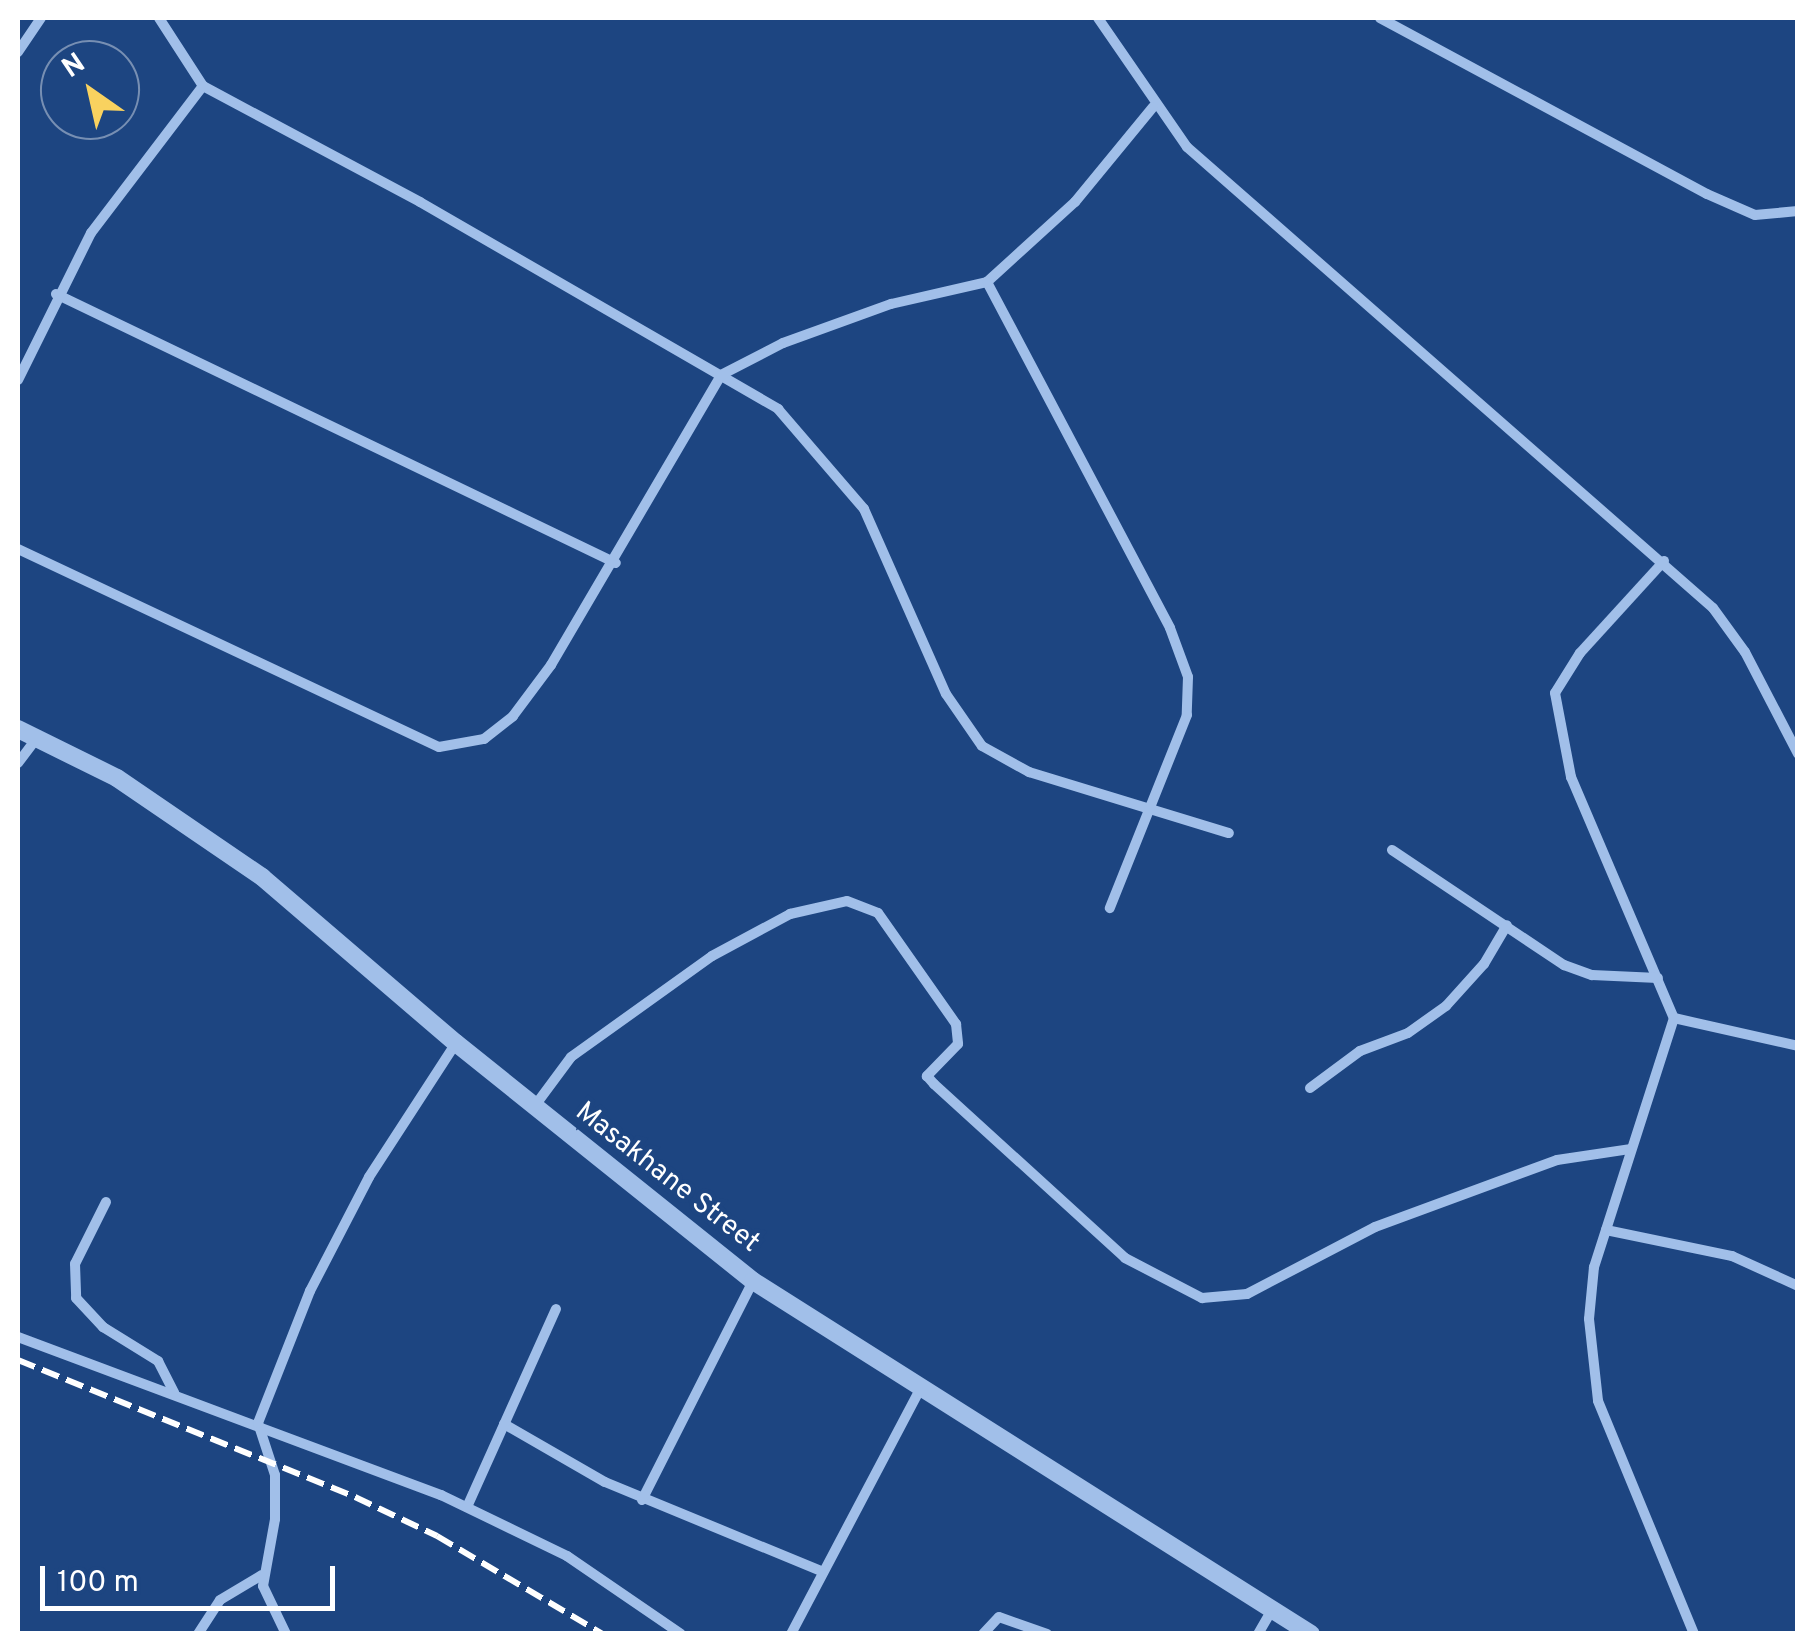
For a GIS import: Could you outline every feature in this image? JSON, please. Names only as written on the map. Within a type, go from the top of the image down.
[{"type":"street","points":[[18,52],[41,18]]},
{"type":"street","points":[[159,18],[203,86],[778,409],[864,509],[946,694],[974,738],[1029,772],[1230,833]]},
{"type":"street","points":[[1098,18],[1154,107],[1248,204],[1714,608],[1745,652],[1798,754]]},
{"type":"street","points":[[1380,18],[1707,194],[1756,215],[1798,211]]},
{"type":"street","points":[[18,380],[56,294],[91,233],[203,86]]},
{"type":"street","points":[[18,549],[439,747],[484,738],[513,716],[616,563],[722,375],[783,343],[890,304],[987,282],[1075,202],[1154,107]]},
{"type":"street","points":[[987,282],[1170,628],[1188,677],[1186,715],[1110,908]]},
{"type":"street","points":[[56,294],[616,563]]},
{"type":"street","points":[[1664,561],[1580,654],[1555,693],[1558,734],[1571,777],[1674,1018],[1594,1267],[1590,1319],[1598,1401],[1694,1634]]},
{"type":"street","name":"Masakhane Street","points":[[18,728],[116,778],[262,877],[456,1043],[753,1281],[1311,1634]]},
{"type":"street","points":[[18,763],[37,738]]},
{"type":"street","points":[[1392,850],[1564,965],[1592,975],[1658,978]]},
{"type":"street","points":[[534,1107],[582,1047],[712,956],[790,914],[847,901],[878,913],[956,1024],[958,1044],[928,1076],[934,1084],[1126,1258],[1202,1298],[1246,1294],[1375,1227],[1557,1160],[1631,1149]]},
{"type":"street","points":[[1310,1088],[1360,1051],[1408,1033],[1446,1006],[1484,964],[1507,924]]},
{"type":"street","points":[[1674,1018],[1798,1046]]},
{"type":"street","points":[[286,1634],[269,1605],[262,1574],[276,1494],[273,1461],[258,1423],[310,1291],[369,1177],[456,1043]]},
{"type":"street","points":[[106,1202],[75,1264],[76,1298],[103,1327],[158,1361],[175,1394]]},
{"type":"street","points":[[1606,1230],[1732,1256],[1798,1286]]},
{"type":"street","points":[[642,1500],[753,1281]]},
{"type":"street","points":[[467,1507],[556,1309]]},
{"type":"street","points":[[18,1337],[258,1423],[467,1507],[567,1556],[681,1634]]},
{"type":"street","points":[[791,1634],[920,1390]]},
{"type":"street","points":[[504,1424],[642,1500],[824,1572]]},
{"type":"street","points":[[198,1634],[220,1600],[262,1574]]},
{"type":"street","points":[[1258,1634],[1272,1610]]},
{"type":"street","points":[[983,1634],[999,1616],[1046,1634]]},
{"type":"railway","points":[[18,1360],[355,1497],[437,1536],[603,1634]]}]
